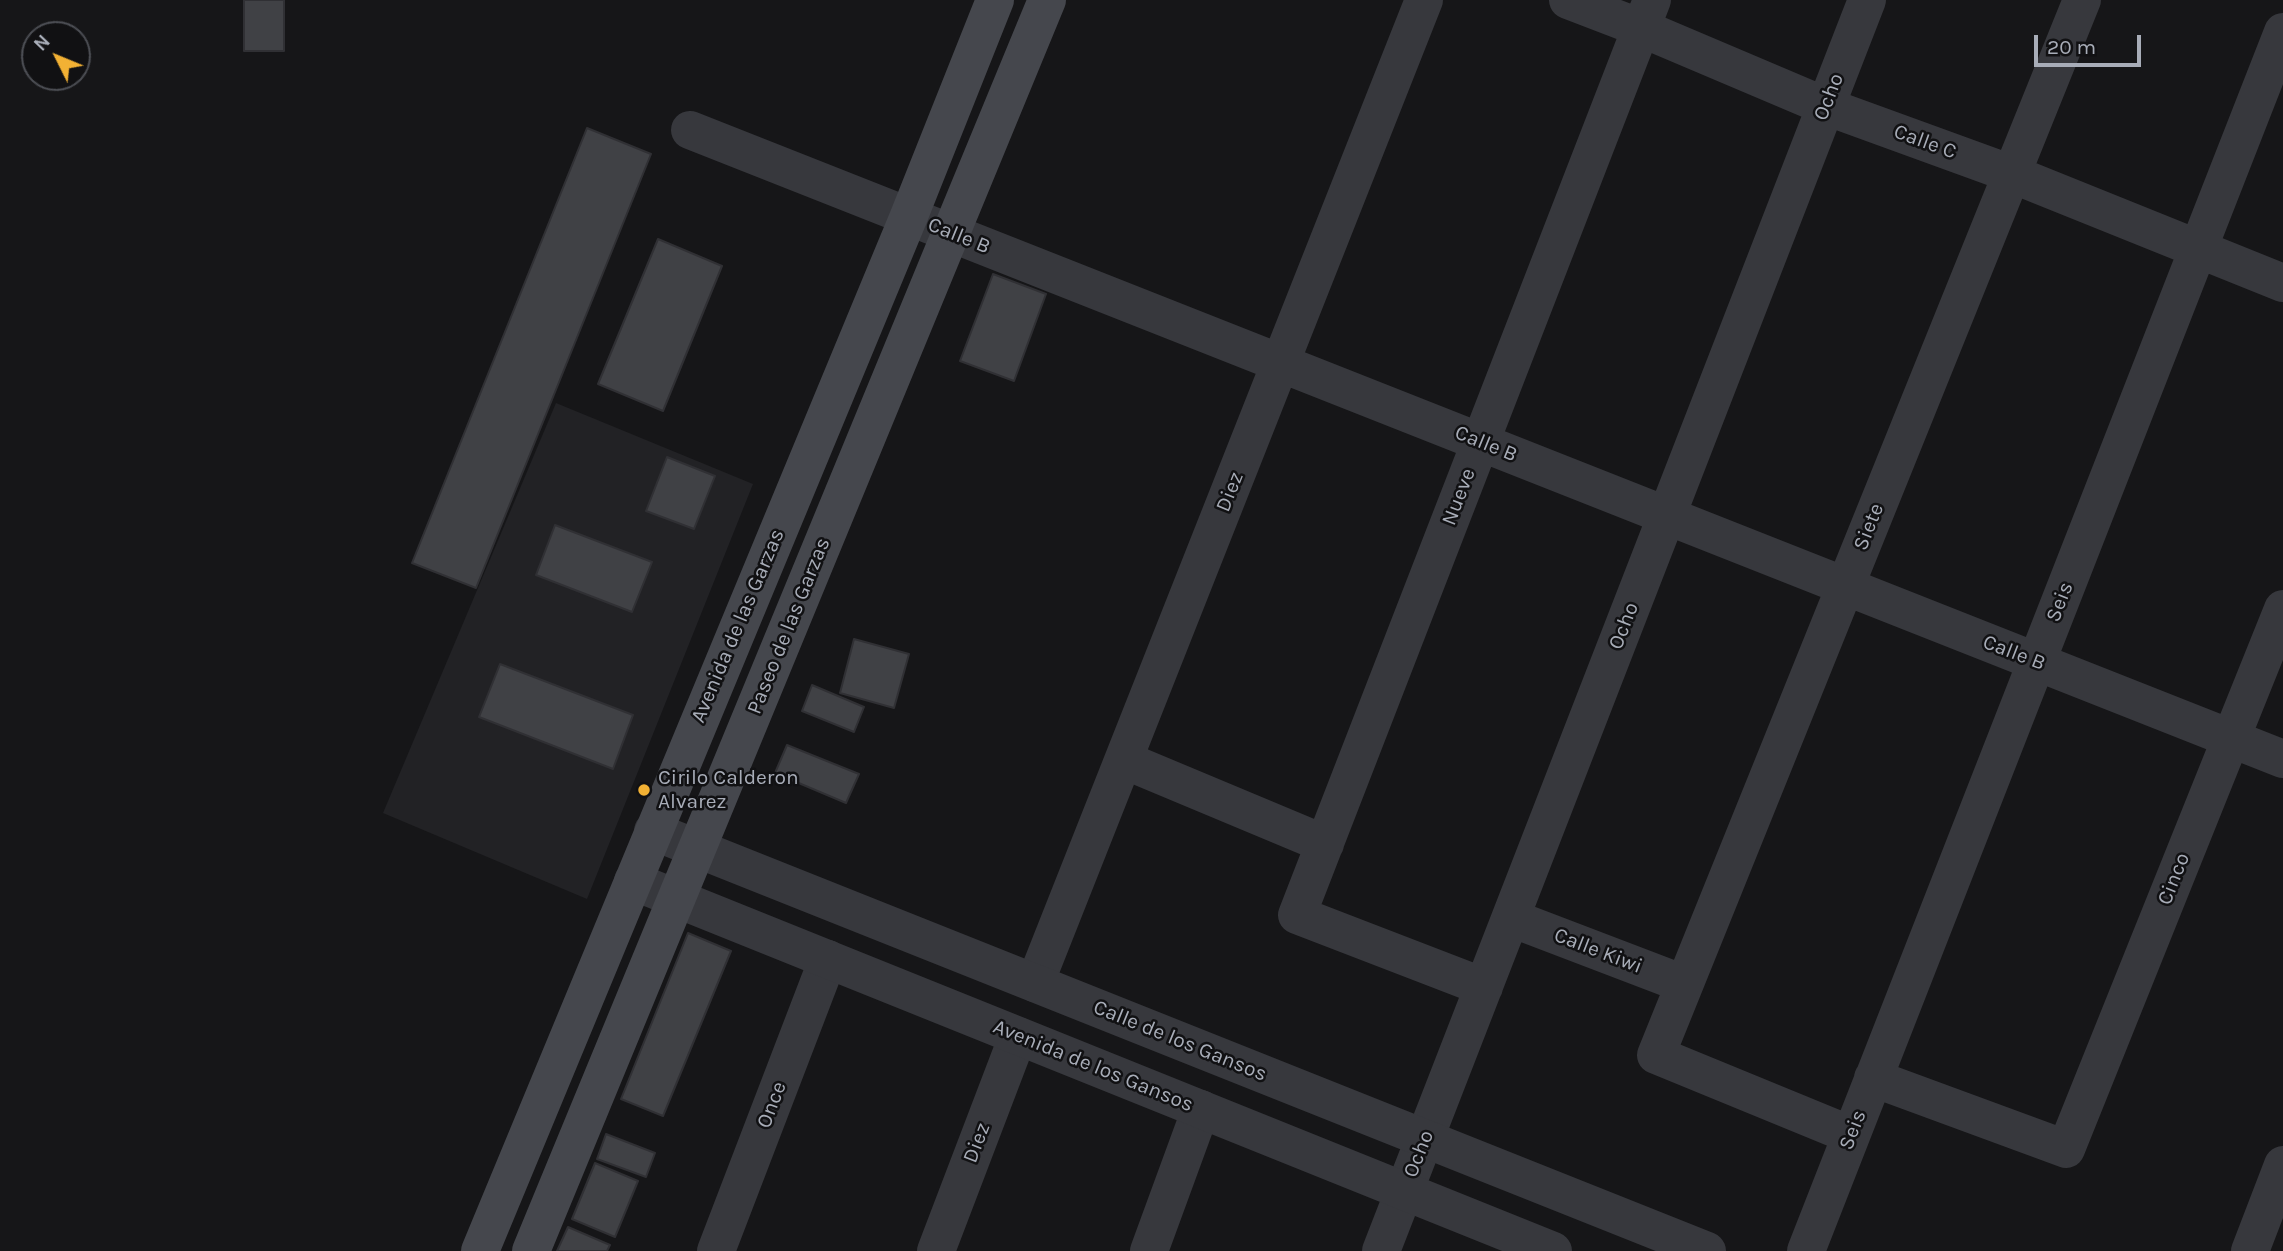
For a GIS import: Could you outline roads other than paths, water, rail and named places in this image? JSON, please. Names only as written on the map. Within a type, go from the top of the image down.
[{"type":"main road","name":"Avenida de las Garzas","points":[[480,1251],[909,216],[995,0]]},
{"type":"main road","name":"Paseo de las Garzas","points":[[531,1251],[1046,0]]},
{"type":"street","name":"Diez","points":[[1035,984],[1424,0]]},
{"type":"street","name":"Calle C","points":[[1568,0],[1647,14],[1825,106],[2012,174],[2283,283]]},
{"type":"street","name":"Ocho","points":[[1381,1251],[1867,0]]},
{"type":"street","name":"Siete","points":[[1851,1135],[1656,1055],[2082,0]]},
{"type":"street","name":"Nueve","points":[[1484,987],[1297,915],[1647,14]]},
{"type":"street","name":"Seis","points":[[1806,1251],[2283,32]]},
{"type":"street","name":"Calle B","points":[[690,130],[2283,759]]},
{"type":"street","name":"Cinco","points":[[1874,1077],[2066,1149],[2283,609]]},
{"type":"street","points":[[1124,760],[1325,844]]},
{"type":"street","name":"Calle de los Gansos","points":[[653,831],[1707,1251]]},
{"type":"street","name":"Avenida de los Gansos","points":[[633,881],[1553,1251]]},
{"type":"street","name":"Calle Kiwi","points":[[1511,918],[1684,984]]},
{"type":"street","name":"Once","points":[[716,1251],[828,960]]},
{"type":"street","name":"Diez","points":[[936,1251],[1018,1036]]},
{"type":"street","points":[[1149,1251],[1201,1110]]},
{"type":"street","points":[[2250,1251],[2283,1165]]},
{"type":"place","name":"Cirilo Calderon Alvarez","points":[[644,790]]}]
